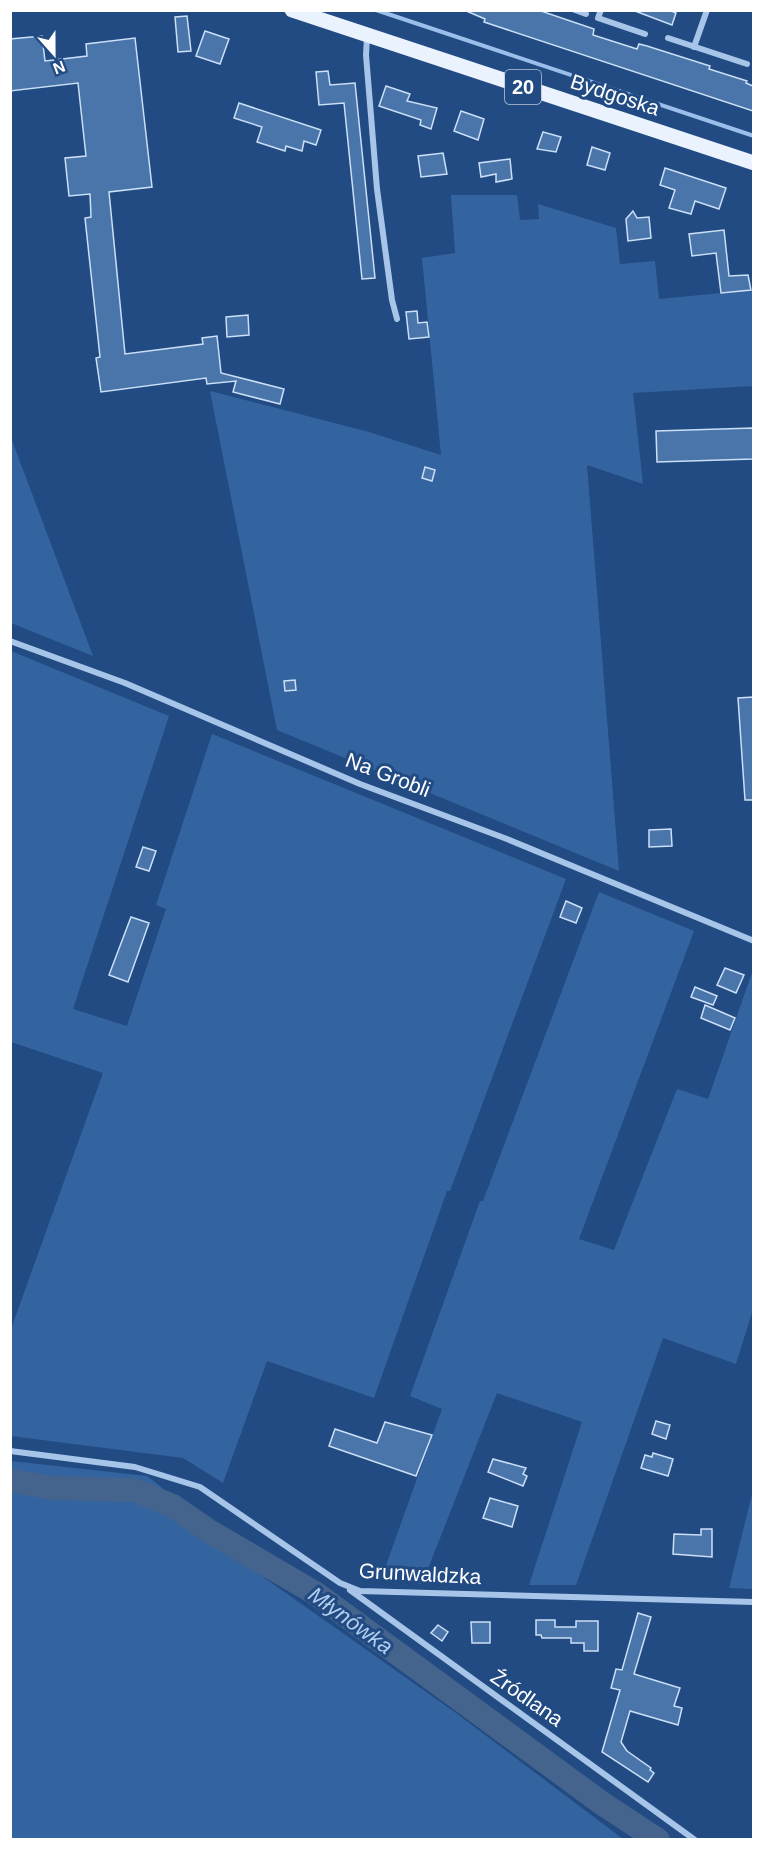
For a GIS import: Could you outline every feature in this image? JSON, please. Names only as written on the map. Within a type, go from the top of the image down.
[{"type":"main road","name":"Bydgoska","points":[[292,10],[753,163]]},
{"type":"street","points":[[575,10],[586,14]]},
{"type":"street","points":[[601,10],[598,18],[645,34]]},
{"type":"street","points":[[694,47],[706,12],[697,10]]},
{"type":"street","points":[[367,35],[366,55],[377,189],[392,300],[397,319]]},
{"type":"street","points":[[668,38],[747,64]]},
{"type":"street","name":"Na Grobli","points":[[10,641],[125,683],[360,784],[507,840],[753,941]]},
{"type":"street","name":"Grunwaldzka","points":[[10,1451],[135,1467],[201,1487],[340,1583],[360,1591],[753,1602]]},
{"type":"street","name":"Źródlana","points":[[340,1583],[695,1839]]},
{"type":"shaded area","points":[[451,195],[517,195],[520,220],[539,219],[538,204],[616,228],[620,264],[655,261],[659,299],[753,290],[753,386],[633,393],[643,484],[587,465],[619,871],[277,730],[210,391],[369,432],[441,455],[422,258],[455,253]]},
{"type":"shaded area","points":[[10,435],[93,656],[11,623]]},
{"type":"shaded area","points":[[11,651],[169,716],[73,1009],[127,1026],[166,909],[156,905],[212,734],[566,879],[450,1191],[447,1191],[374,1398],[267,1361],[223,1483],[183,1458],[11,1436],[11,1329],[103,1073],[11,1042]]},
{"type":"shaded area","points":[[599,892],[694,931],[579,1239],[614,1250],[677,1089],[708,1099],[753,970],[754,1306],[736,1364],[663,1338],[576,1585],[529,1585],[582,1422],[497,1393],[422,1584],[381,1579],[442,1409],[410,1396],[480,1201],[483,1201]]},
{"type":"shaded area","points":[[11,1461],[147,1476],[160,1486],[201,1533],[456,1713],[623,1839],[11,1839]]},
{"type":"shaded area","points":[[753,1490],[753,1589],[729,1588]]},
{"type":"building","points":[[464,10],[538,10],[594,29],[593,35],[637,49],[639,44],[647,46],[710,66],[709,69],[747,81],[746,83],[753,86],[753,111],[484,22],[485,19]]},
{"type":"building","points":[[669,10],[676,13],[672,25],[635,11]]},
{"type":"building","points":[[187,16],[191,51],[178,52],[175,17]]},
{"type":"building","points":[[205,31],[229,39],[220,64],[196,56]]},
{"type":"building","points":[[42,36],[45,61],[87,56],[86,44],[135,38],[152,187],[109,192],[125,354],[203,344],[202,338],[217,336],[221,373],[284,389],[280,404],[233,392],[236,381],[207,384],[206,378],[101,392],[96,358],[100,357],[85,218],[91,217],[90,194],[69,196],[65,158],[86,156],[78,83],[10,91],[10,39]]},
{"type":"building","points":[[328,71],[330,85],[355,83],[375,278],[362,279],[344,103],[319,105],[316,72]]},
{"type":"building","points":[[386,86],[410,94],[407,101],[437,108],[431,129],[420,125],[421,120],[379,106]]},
{"type":"building","points":[[239,103],[321,130],[316,145],[304,141],[302,151],[286,146],[285,151],[257,142],[262,127],[234,118]]},
{"type":"building","points":[[461,111],[484,119],[478,140],[454,131]]},
{"type":"building","points":[[543,132],[561,137],[556,152],[537,149]]},
{"type":"building","points":[[592,147],[610,153],[605,170],[587,165]]},
{"type":"building","points":[[443,153],[447,174],[421,177],[418,156]]},
{"type":"building","points":[[510,159],[512,179],[496,182],[496,174],[481,177],[479,163]]},
{"type":"building","points":[[665,168],[726,188],[719,209],[695,201],[691,214],[669,208],[675,190],[660,185]]},
{"type":"building","points":[[633,211],[637,218],[649,217],[651,238],[628,241],[626,219]]},
{"type":"building","points":[[724,230],[729,276],[748,275],[751,290],[721,293],[716,253],[692,256],[689,234]]},
{"type":"building","points":[[417,311],[418,323],[427,322],[429,337],[409,339],[406,312]]},
{"type":"building","points":[[248,315],[249,335],[227,337],[226,317]]},
{"type":"building","points":[[753,428],[753,459],[657,462],[656,431]]},
{"type":"building","points":[[425,467],[435,470],[432,481],[422,478]]},
{"type":"building","points":[[295,680],[296,690],[285,691],[284,681]]},
{"type":"building","points":[[753,697],[753,800],[745,800],[738,698]]},
{"type":"building","points":[[671,829],[672,846],[649,847],[649,830]]},
{"type":"building","points":[[143,847],[156,851],[149,871],[136,867]]},
{"type":"building","points":[[566,901],[582,908],[576,923],[560,917]]},
{"type":"building","points":[[131,917],[149,923],[128,982],[109,975]]},
{"type":"building","points":[[725,968],[744,975],[736,993],[717,985]]},
{"type":"building","points":[[695,987],[717,996],[713,1005],[691,997]]},
{"type":"building","points":[[705,1005],[735,1018],[730,1030],[701,1018]]},
{"type":"building","points":[[656,1421],[670,1425],[666,1439],[652,1434]]},
{"type":"building","points":[[385,1422],[432,1435],[416,1476],[329,1446],[335,1429],[377,1443]]},
{"type":"building","points":[[653,1453],[673,1459],[668,1476],[641,1468],[645,1455],[652,1457]]},
{"type":"building","points":[[493,1459],[526,1468],[523,1474],[527,1476],[523,1486],[488,1472]]},
{"type":"building","points":[[490,1498],[518,1506],[512,1527],[483,1518]]},
{"type":"building","points":[[701,1529],[712,1529],[712,1557],[673,1554],[674,1534],[701,1535]]},
{"type":"building","points":[[638,1613],[651,1617],[634,1674],[680,1688],[674,1706],[682,1708],[678,1725],[630,1711],[621,1742],[627,1751],[651,1768],[650,1770],[654,1773],[648,1782],[602,1752],[620,1690],[611,1688],[616,1669],[622,1670]]},
{"type":"building","points":[[536,1620],[555,1620],[555,1627],[576,1627],[576,1621],[598,1621],[598,1651],[584,1651],[584,1643],[571,1643],[571,1638],[542,1638],[541,1635],[536,1635]]},
{"type":"building","points":[[471,1622],[490,1622],[490,1643],[472,1643]]},
{"type":"building","points":[[438,1625],[448,1632],[442,1641],[431,1633]]},
{"type":"waterway","points":[[376,10],[754,136]]},
{"type":"waterway","name":"Młynówka","points":[[10,1481],[54,1488],[134,1490],[173,1506],[209,1531],[315,1593],[603,1804],[658,1840]]}]
